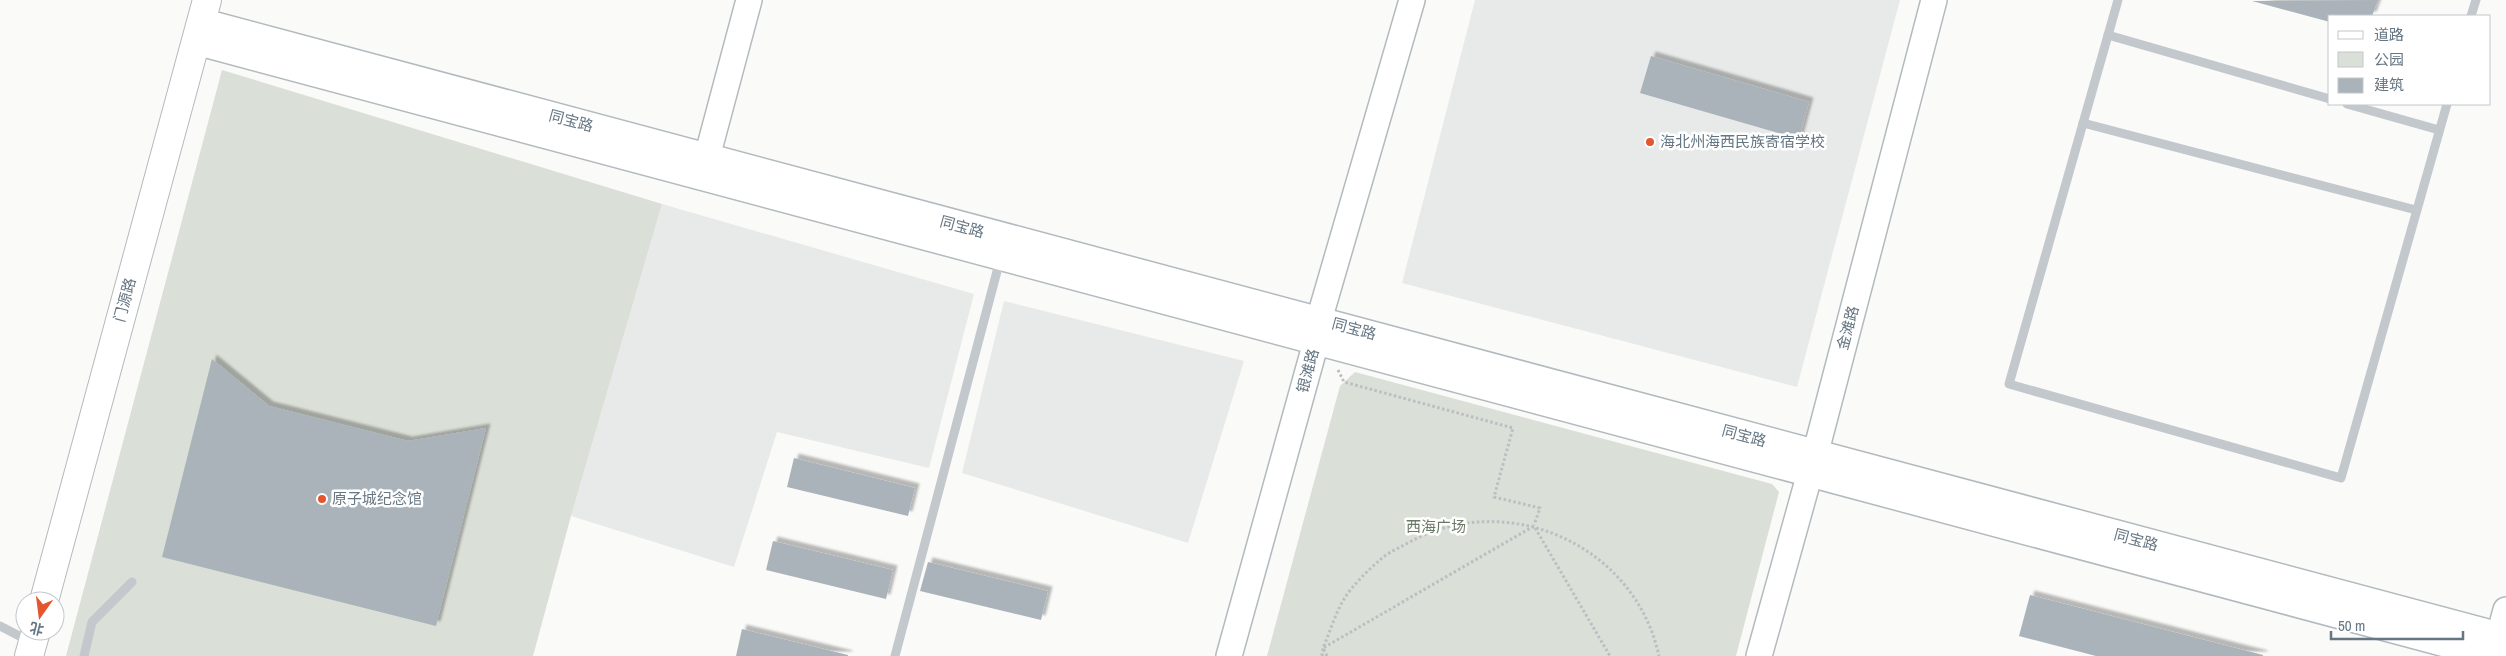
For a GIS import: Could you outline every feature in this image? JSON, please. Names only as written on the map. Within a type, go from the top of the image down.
[{"type":"main road","points":[[704,167],[749,0]]},
{"type":"main road","name":"银滩路","points":[[1229,656],[1317,331],[1412,0]]},
{"type":"main road","name":"金滩路","points":[[1759,656],[1812,464],[1934,0]]},
{"type":"main road","name":"同宝路","points":[[201,21],[704,167],[1001,257],[1317,331],[2497,646]]},
{"type":"main road","name":"门源路","points":[[47,591],[201,21]]},
{"type":"main road","name":"同宝路","points":[[704,167],[1112,267],[1317,331]]},
{"type":"main road","points":[[2497,646],[2506,610]]},
{"type":"lane","points":[[2118,0],[2009,384],[2341,478],[2447,105]]},
{"type":"lane","points":[[2471,15],[2476,0]]},
{"type":"lane","points":[[2108,35],[2328,98]]},
{"type":"lane","points":[[2351,105],[2439,130]]},
{"type":"lane","points":[[2083,123],[2416,210]]},
{"type":"lane","points":[[895,656],[1001,257]]},
{"type":"lane","points":[[84,656],[92,622],[132,582]]},
{"type":"lane","points":[[0,626],[32,643]]},
{"type":"path","points":[[1322,648],[1534,526],[1540,508],[1494,497],[1513,428],[1344,382],[1338,370]]},
{"type":"path","points":[[1322,656],[1322,648],[1344,599],[1381,559],[1428,532],[1480,520],[1534,526],[1585,548],[1626,584],[1654,632],[1659,656]]},
{"type":"path","points":[[1534,526],[1610,656]]},
{"type":"path","points":[[1322,648],[1327,656]]},
{"type":"shaded area","name":"海北州海西民族寄宿学校","points":[[1475,0],[1900,0],[1797,387],[1402,283]]},
{"type":"shaded area","points":[[662,204],[974,294],[929,468],[777,432],[734,567],[571,516]]},
{"type":"shaded area","points":[[1004,301],[1244,361],[1188,543],[962,473]]},
{"type":"green space","points":[[222,70],[662,204],[571,516],[533,656],[66,656]]},
{"type":"green space","name":"西海广场","points":[[1355,372],[1772,484],[1779,492],[1736,656],[1267,656],[1340,386]]},
{"type":"building","points":[[2378,0],[2372,15],[2328,15],[2328,21],[2252,1]]},
{"type":"building","points":[[1651,56],[1809,102],[1799,139],[1640,93]]},
{"type":"building","name":"原子城纪念馆","points":[[212,359],[269,406],[408,441],[486,428],[436,626],[162,557]]},
{"type":"building","points":[[794,458],[915,488],[908,516],[787,487]]},
{"type":"building","points":[[773,541],[893,570],[886,599],[766,570]]},
{"type":"building","points":[[928,562],[1048,591],[1041,620],[920,591]]},
{"type":"building","points":[[2030,595],[2263,656],[2096,656],[2019,636]]},
{"type":"building","points":[[742,629],[848,655],[848,656],[736,656]]},
{"type":"place","name":"海北州海西民族寄宿学校","points":[[1650,142]]},
{"type":"place","name":"原子城纪念馆","points":[[322,499]]}]
